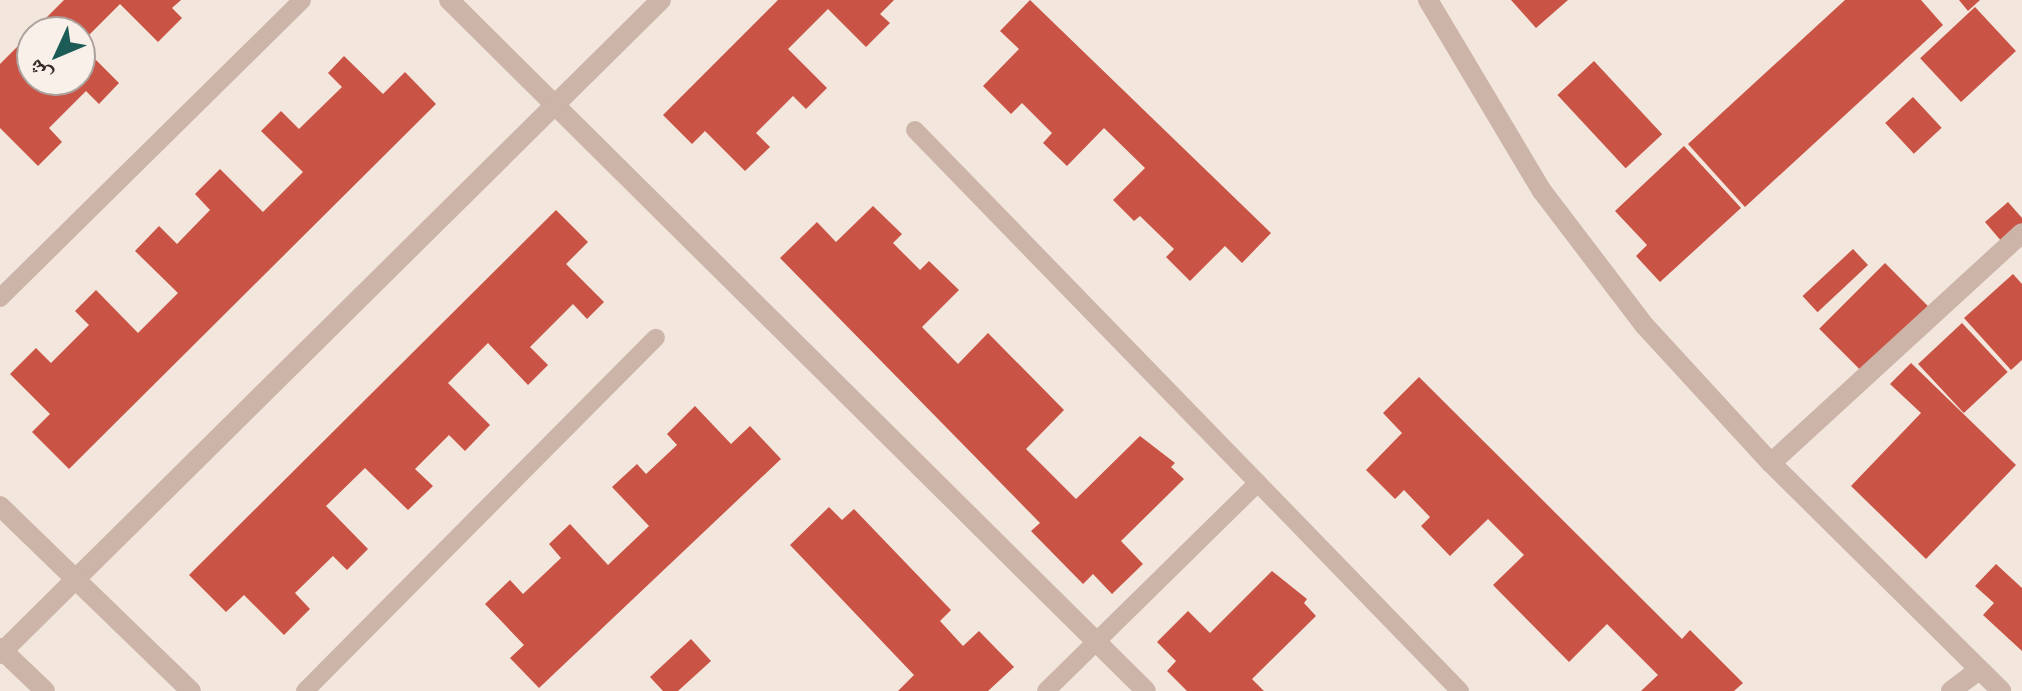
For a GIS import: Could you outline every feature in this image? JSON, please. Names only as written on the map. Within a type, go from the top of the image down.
[{"type":"street","points":[[449,0],[1146,691]]},
{"type":"street","points":[[45,691],[1,651],[78,581],[661,0]]},
{"type":"street","points":[[1428,0],[1542,191],[1645,326],[1771,463],[1900,586],[1978,671],[2001,691]]},
{"type":"street","points":[[1771,463],[2022,233]]},
{"type":"street","points":[[0,506],[191,691]]},
{"type":"street","points":[[1951,691],[1978,671]]},
{"type":"lane","points":[[0,298],[302,0]]},
{"type":"lane","points":[[915,130],[1460,691]]},
{"type":"lane","points":[[305,691],[656,338]]},
{"type":"lane","points":[[1046,691],[1258,483]]},
{"type":"building","points":[[64,0],[181,0],[172,8],[182,18],[158,42],[120,4],[96,28],[96,16],[48,16]]},
{"type":"building","points":[[778,0],[894,0],[880,14],[890,23],[866,47],[828,9],[788,49],[827,88],[806,109],[793,96],[756,133],[770,147],[745,171],[705,131],[692,144],[663,115]]},
{"type":"building","points":[[1030,0],[1271,233],[1242,263],[1225,246],[1190,281],[1166,257],[1174,249],[1140,216],[1134,221],[1113,200],[1145,168],[1104,128],[1067,166],[1043,143],[1052,133],[1022,103],[1011,114],[983,86],[1019,49],[1000,31]]},
{"type":"building","points":[[1511,0],[1568,0],[1536,28]]},
{"type":"building","points":[[1845,0],[1921,0],[1943,25],[1745,207],[1688,144]]},
{"type":"building","points":[[1959,0],[1980,0],[1968,11]]},
{"type":"building","points":[[1975,7],[2016,51],[1961,102],[1920,58]]},
{"type":"building","points":[[16,48],[16,96],[81,96],[49,128],[62,142],[38,166],[0,128],[0,64]]},
{"type":"building","points":[[344,56],[383,94],[405,72],[436,104],[69,469],[32,432],[50,414],[10,374],[36,348],[51,363],[89,325],[75,311],[96,290],[138,333],[178,293],[135,251],[159,226],[177,244],[210,210],[195,194],[220,169],[263,212],[303,172],[261,131],[281,111],[299,129],[342,87],[328,73]]},
{"type":"building","points":[[96,60],[119,83],[99,104],[91,96],[96,96]]},
{"type":"building","points":[[1594,61],[1662,134],[1626,168],[1557,95]]},
{"type":"building","points":[[1913,97],[1942,128],[1914,154],[1885,123]]},
{"type":"building","points":[[1684,146],[1741,208],[1660,282],[1636,256],[1647,245],[1615,211]]},
{"type":"building","points":[[2008,202],[2022,218],[2022,236],[2008,249],[1985,222]]},
{"type":"building","points":[[873,206],[902,234],[893,243],[920,270],[929,261],[959,290],[922,327],[958,364],[988,333],[1064,410],[1026,449],[1076,499],[1140,436],[1175,463],[1171,467],[1184,479],[1121,541],[1143,564],[1112,594],[1093,574],[1083,584],[1031,531],[1040,523],[780,258],[817,222],[836,242]]},
{"type":"building","points":[[556,210],[588,242],[566,264],[604,302],[587,319],[573,304],[530,347],[548,365],[528,385],[488,343],[448,383],[490,425],[465,451],[449,435],[415,469],[433,486],[408,510],[365,468],[326,506],[368,549],[347,570],[333,556],[295,593],[310,609],[284,635],[244,595],[226,612],[189,575]]},
{"type":"building","points":[[1853,249],[1868,265],[1818,312],[1803,296]]},
{"type":"building","points":[[1885,263],[1928,306],[1862,372],[1819,329]]},
{"type":"building","points":[[2013,274],[2022,284],[2022,360],[2011,370],[1964,318]]},
{"type":"building","points":[[1962,323],[2008,372],[1964,413],[1918,364]]},
{"type":"building","points":[[1911,363],[2016,465],[1926,559],[1851,486],[1921,413],[1890,384]]},
{"type":"building","points":[[1419,377],[1682,639],[1690,630],[1743,683],[1734,691],[1641,691],[1658,675],[1607,624],[1569,662],[1493,585],[1524,555],[1488,519],[1450,556],[1421,526],[1430,517],[1404,490],[1395,499],[1366,470],[1402,433],[1383,413]]},
{"type":"building","points":[[695,406],[731,444],[750,426],[781,459],[539,688],[510,658],[524,645],[485,604],[510,580],[523,594],[561,558],[549,544],[570,524],[608,565],[649,526],[612,487],[637,464],[646,474],[677,445],[667,434]]},
{"type":"building","points":[[829,507],[842,520],[854,509],[951,610],[940,621],[963,646],[979,631],[1014,667],[988,691],[898,691],[914,675],[790,545]]},
{"type":"building","points":[[1996,564],[2022,588],[2022,651],[1983,615],[1994,603],[1975,586]]},
{"type":"building","points":[[1272,571],[1307,599],[1304,603],[1316,616],[1252,679],[1264,691],[1187,691],[1167,671],[1176,661],[1157,642],[1188,611],[1210,633]]},
{"type":"building","points":[[691,639],[711,661],[678,691],[663,691],[650,677]]}]
